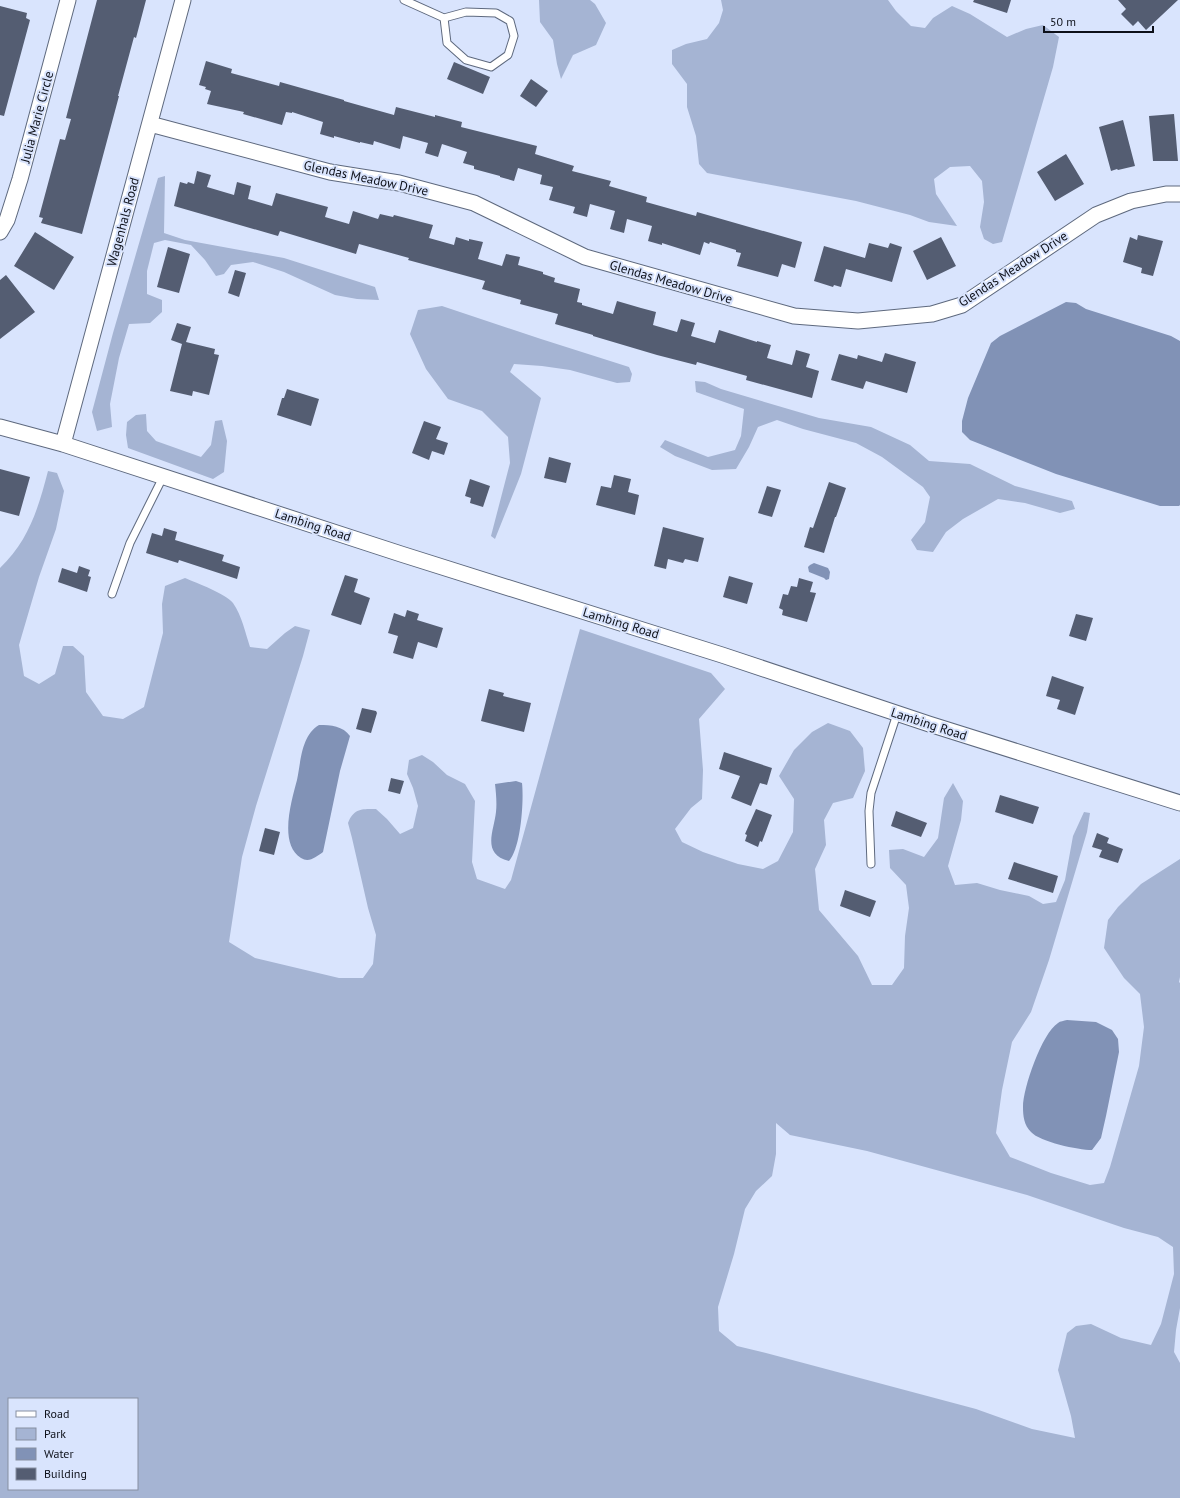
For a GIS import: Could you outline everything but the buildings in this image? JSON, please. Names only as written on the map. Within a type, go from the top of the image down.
[{"type":"street","name":"Julia Marie Circle","points":[[0,232],[7,220],[20,179],[68,0]]},
{"type":"street","name":"Wagenhals Road","points":[[63,444],[184,0]]},
{"type":"street","name":"Glendas Meadow Drive","points":[[150,124],[330,172],[399,183],[474,203],[585,258],[794,316],[858,321],[932,314],[962,305],[1096,215],[1131,201],[1166,194],[1180,194]]},
{"type":"street","name":"Lambing Road","points":[[0,427],[63,444],[424,561],[715,652],[897,714],[1180,802]]},
{"type":"lane","points":[[404,0],[444,18],[466,12],[496,13],[510,21],[514,36],[508,55],[491,67],[466,60],[447,43],[444,18]]},
{"type":"lane","points":[[112,594],[130,543],[163,477]]},
{"type":"lane","points":[[871,864],[869,811],[871,793],[897,714]]},
{"type":"green space","points":[[539,0],[590,0],[595,4],[606,23],[596,45],[573,55],[561,79],[553,40],[540,22]]},
{"type":"green space","points":[[721,0],[888,0],[896,11],[911,26],[925,28],[933,18],[952,6],[970,14],[1007,37],[1026,29],[1043,25],[1059,37],[1053,67],[1002,242],[993,244],[984,239],[980,227],[984,202],[982,181],[970,166],[950,167],[934,179],[936,194],[957,226],[929,222],[910,215],[856,201],[707,173],[699,164],[696,136],[687,107],[687,84],[672,64],[672,50],[686,44],[707,39],[719,23],[723,10]]},
{"type":"green space","points":[[165,176],[164,233],[185,240],[284,258],[375,287],[379,300],[357,299],[335,295],[284,272],[253,262],[231,265],[224,274],[216,276],[205,260],[191,245],[165,240],[154,243],[147,271],[147,294],[162,300],[162,312],[150,323],[129,324],[119,358],[110,404],[112,427],[97,431],[92,412],[113,333],[158,178]]},
{"type":"green space","points":[[442,306],[629,367],[632,374],[630,382],[617,383],[570,370],[514,364],[510,372],[541,398],[521,474],[495,539],[491,536],[510,463],[508,437],[482,411],[448,399],[426,369],[410,334],[418,310]]},
{"type":"green space","points":[[695,381],[705,382],[721,389],[819,418],[871,427],[910,445],[929,461],[970,464],[1015,486],[1072,501],[1075,509],[1060,513],[1025,503],[998,499],[963,519],[946,532],[933,552],[917,550],[911,540],[925,522],[930,497],[923,487],[882,457],[856,443],[803,429],[777,420],[758,427],[749,447],[736,469],[712,470],[675,456],[660,447],[665,440],[708,457],[735,450],[741,436],[744,409],[696,392]]},
{"type":"green space","points":[[146,414],[147,431],[156,441],[201,457],[211,445],[215,421],[222,420],[227,441],[224,472],[213,479],[128,448],[126,435],[127,422],[136,415]]},
{"type":"green space","points":[[48,471],[57,473],[64,491],[56,529],[39,577],[19,645],[24,676],[39,684],[55,674],[63,646],[73,646],[84,656],[86,692],[103,716],[123,719],[144,707],[163,633],[162,604],[165,586],[185,578],[224,596],[233,603],[236,608],[250,647],[267,649],[295,626],[310,630],[256,806],[242,857],[229,942],[255,958],[339,978],[363,978],[373,964],[376,935],[368,908],[348,823],[353,814],[359,810],[376,809],[400,834],[413,828],[418,806],[407,774],[409,760],[422,755],[433,762],[447,775],[465,784],[475,801],[472,862],[477,879],[505,889],[511,880],[580,629],[711,673],[725,689],[699,719],[703,770],[702,799],[691,808],[675,829],[682,842],[703,852],[738,864],[763,869],[778,861],[793,832],[794,799],[779,776],[794,750],[812,732],[828,723],[850,731],[863,748],[865,771],[853,798],[833,803],[824,820],[826,845],[815,869],[819,910],[858,956],[872,985],[892,985],[904,968],[905,936],[909,908],[906,885],[890,868],[889,850],[903,849],[924,857],[938,838],[944,798],[953,783],[963,801],[961,820],[948,866],[955,885],[977,883],[1000,890],[1029,896],[1043,904],[1056,902],[1065,880],[1073,836],[1084,812],[1090,813],[1087,832],[1049,960],[1031,1012],[1012,1042],[1002,1090],[996,1133],[1010,1157],[1051,1173],[1090,1185],[1104,1183],[1110,1167],[1139,1066],[1144,1027],[1140,994],[1124,978],[1104,948],[1108,920],[1118,907],[1141,884],[1180,859],[1180,1308],[1174,1352],[1180,1363],[1180,1498],[0,1498],[0,568],[10,557],[25,535],[36,511]],"holes":[[[776,1123],[790,1135],[867,1151],[1027,1195],[1124,1228],[1158,1237],[1173,1247],[1174,1274],[1161,1324],[1151,1345],[1121,1338],[1091,1324],[1076,1326],[1067,1333],[1058,1370],[1071,1416],[1075,1438],[1032,1429],[976,1409],[737,1346],[719,1331],[718,1307],[734,1254],[745,1209],[756,1191],[772,1176],[776,1154]]]},
{"type":"water","points":[[1066,302],[1076,303],[1086,309],[1171,336],[1180,341],[1179,506],[1160,506],[1056,474],[970,440],[962,432],[962,421],[968,398],[991,343],[1000,336]]},
{"type":"water","points":[[814,563],[828,568],[830,572],[829,579],[826,580],[809,572],[808,567]]},
{"type":"water","points":[[319,725],[340,728],[350,736],[340,771],[323,852],[310,860],[307,860],[301,858],[294,851],[290,843],[288,821],[305,742],[313,730]]},
{"type":"water","points":[[516,781],[522,783],[521,824],[516,846],[509,861],[500,858],[492,847],[491,841],[496,809],[495,784]]},
{"type":"water","points":[[1067,1020],[1096,1022],[1112,1030],[1118,1039],[1119,1052],[1101,1138],[1092,1150],[1078,1149],[1042,1139],[1031,1132],[1025,1123],[1023,1107],[1024,1098],[1034,1062],[1052,1029],[1059,1022]]}]
